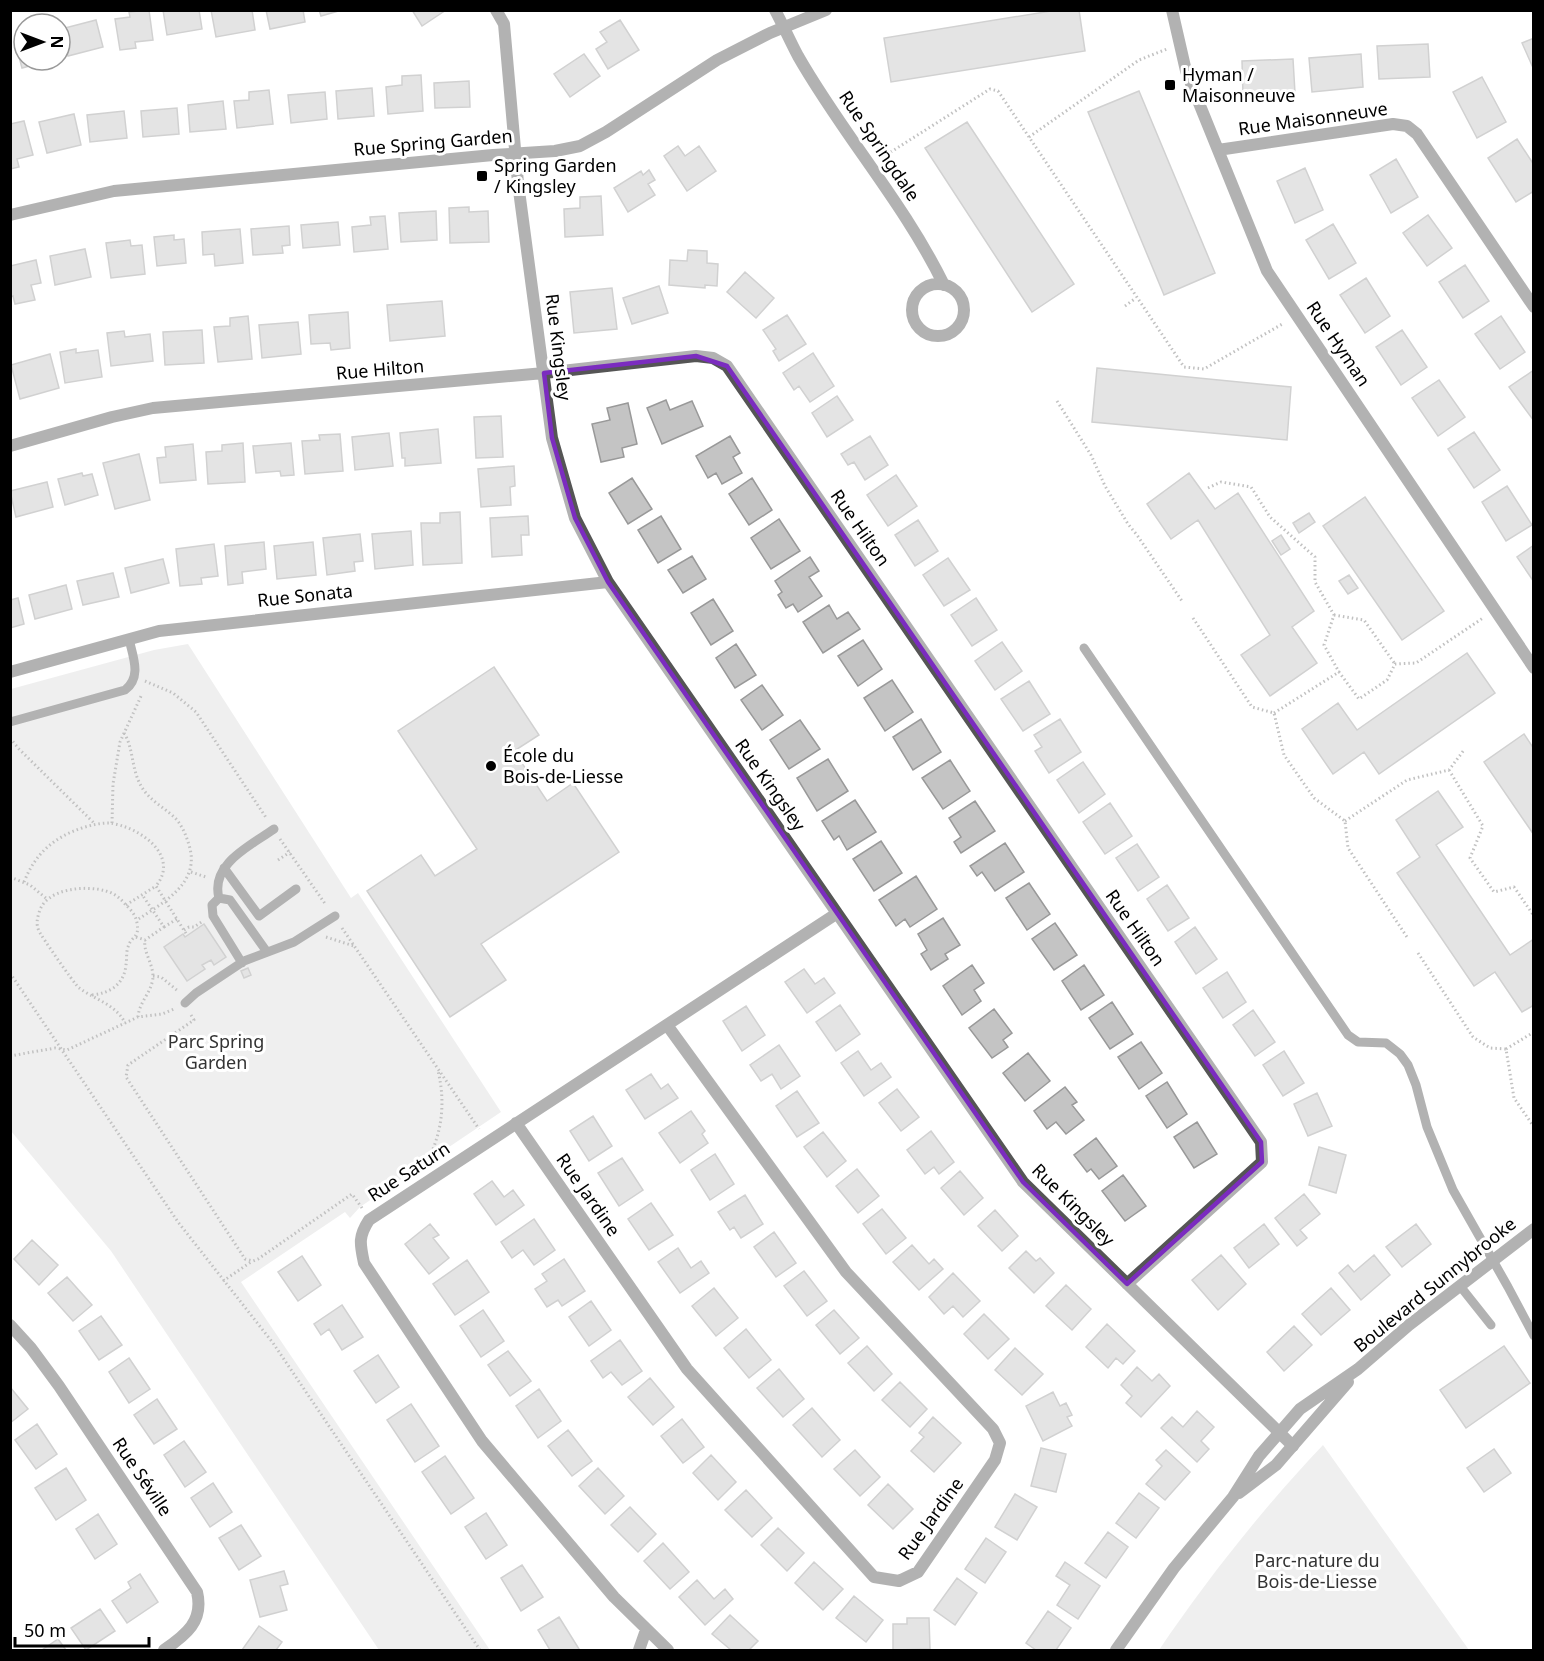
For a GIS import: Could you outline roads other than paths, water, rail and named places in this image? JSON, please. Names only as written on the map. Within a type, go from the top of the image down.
[{"type":"street","name":"Rue Kingsley","points":[[496,10],[504,24],[516,154],[552,438],[574,518],[608,582],[1023,1182],[1293,1446]]},
{"type":"street","name":"Rue Springdale","points":[[775,10],[798,56],[926,249],[944,285],[956,291],[960,296],[964,311],[959,326],[946,335],[929,335],[916,324],[912,307],[920,291],[927,286],[944,285]]},
{"type":"street","name":"Rue Spring Garden","points":[[10,215],[114,191],[555,151],[580,146],[606,132],[717,60],[784,27],[826,10]]},
{"type":"street","name":"Rue Hyman","points":[[1172,10],[1186,71],[1267,271],[1533,668]]},
{"type":"street","name":"Rue Maisonneuve","points":[[1218,150],[1393,124],[1407,126],[1417,134],[1533,307]]},
{"type":"street","name":"Rue Hilton","points":[[10,446],[112,417],[153,408],[544,373],[696,356],[712,358],[727,366],[1261,1142],[1262,1162],[1127,1284]]},
{"type":"street","name":"Rue Sonata","points":[[10,672],[159,632],[608,582]]},
{"type":"street","name":"Rue Saturn","points":[[668,1650],[614,1597],[482,1441],[364,1263],[360,1243],[361,1231],[369,1220],[836,914]]},
{"type":"street","name":"Rue Jardine","points":[[516,1123],[687,1369],[874,1577],[899,1581],[918,1572],[994,1460],[1000,1443],[993,1429],[846,1272],[667,1025]]},
{"type":"street","name":"Boulevard Sunnybrooke","points":[[1116,1650],[1174,1568],[1233,1497],[1259,1456],[1300,1409],[1358,1369],[1394,1337],[1533,1229]]},
{"type":"street","name":"Rue Séville","points":[[10,1325],[31,1348],[59,1386],[197,1592],[199,1611],[194,1625],[188,1633],[164,1650]]},
{"type":"street","name":"Boulevard Sunnybrooke","points":[[1233,1497],[1276,1465],[1358,1369]]},
{"type":"street","points":[[639,1650],[646,1630]]},
{"type":"lane","points":[[10,722],[120,692],[129,687],[135,678],[135,664],[129,639]]},
{"type":"lane","points":[[1084,648],[1347,1035],[1358,1042],[1386,1043],[1400,1053],[1408,1065],[1427,1127],[1453,1190],[1533,1336]]},
{"type":"lane","points":[[219,898],[217,885],[229,860],[274,829]]},
{"type":"lane","points":[[224,868],[259,916],[296,889]]},
{"type":"lane","points":[[219,898],[230,900],[267,952]]},
{"type":"lane","points":[[219,898],[212,905],[213,916],[242,963]]},
{"type":"lane","points":[[184,1003],[242,963],[294,942],[334,916]]},
{"type":"lane","points":[[1460,1286],[1491,1325]]},
{"type":"place","name":"Hyman / Maisonneuve","points":[[1170,85]]},
{"type":"place","name":"Spring Garden / Kingsley","points":[[482,176]]},
{"type":"place","name":"École du Bois-de-Liesse","points":[[491,766]]},
{"type":"park label","name":"Parc Spring Garden","points":[[216,1052]]},
{"type":"park label","name":"Parc-nature du Bois-de-Liesse","points":[[1317,1571]]}]
